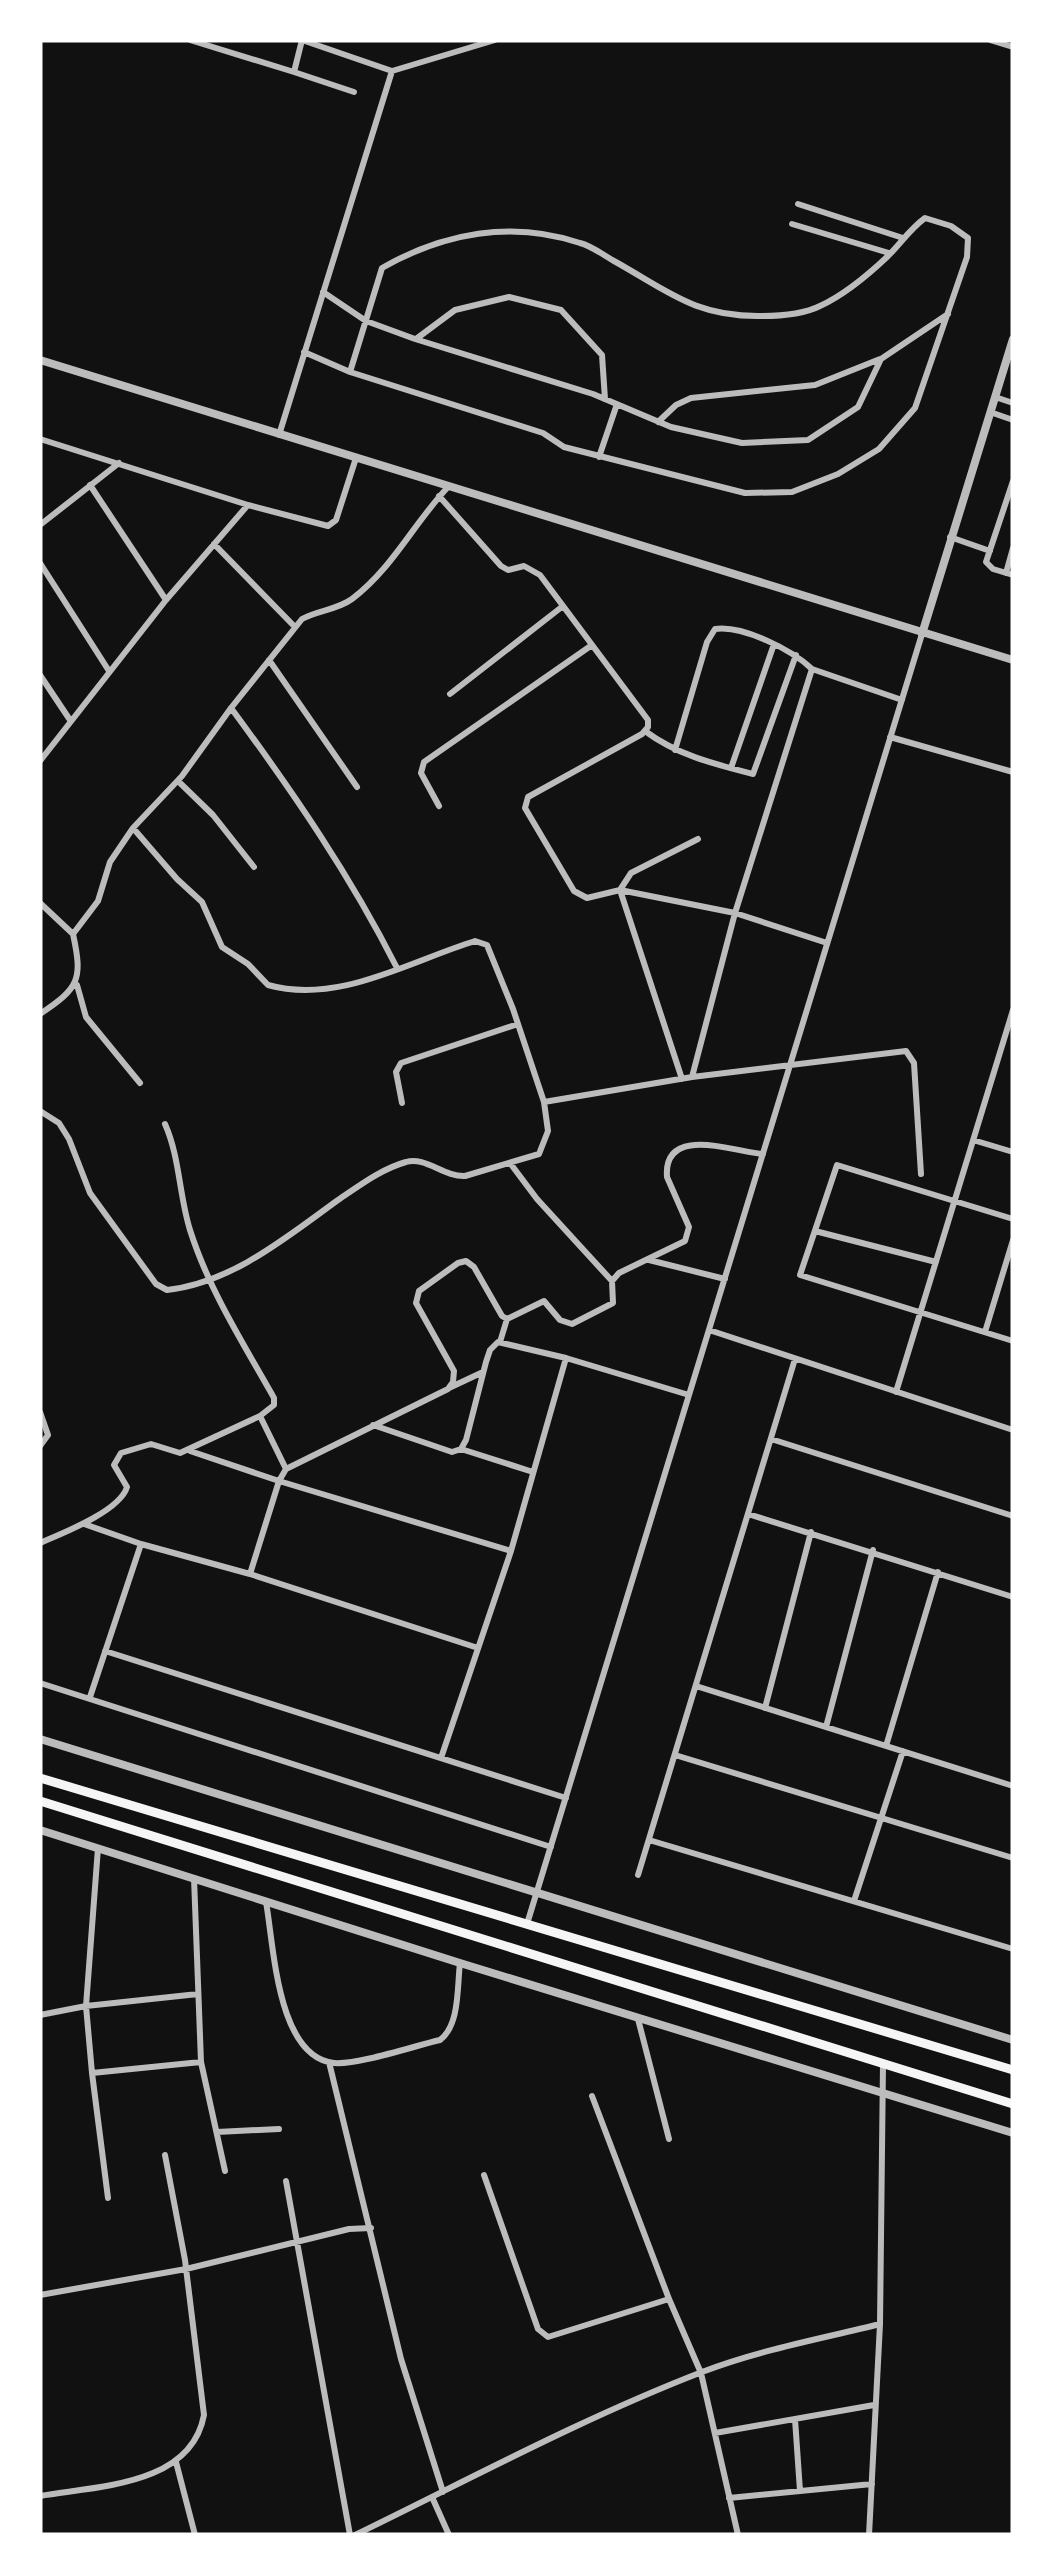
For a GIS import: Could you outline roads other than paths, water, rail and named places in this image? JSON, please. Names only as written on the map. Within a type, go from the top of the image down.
[{"type":"main road","points":[[40,1778],[1013,2070]]},
{"type":"main road","points":[[40,1802],[1013,2104]]},
{"type":"street","points":[[190,40],[354,92]]},
{"type":"street","points":[[294,72],[302,40],[392,71],[495,40]]},
{"type":"street","points":[[990,40],[1013,47]]},
{"type":"street","points":[[279,434],[392,71]]},
{"type":"street","points":[[798,204],[903,238]]},
{"type":"street","points":[[304,352],[350,372],[543,434],[564,447],[599,458],[745,493],[792,492],[838,474],[879,449],[915,408],[967,257],[968,238],[951,226],[925,218],[856,284],[818,308],[775,316],[727,317],[691,306],[582,243],[531,232],[468,233],[412,251],[382,268],[350,372]]},
{"type":"street","points":[[792,224],[890,254]]},
{"type":"street","points":[[322,292],[366,322],[605,399],[658,422],[742,444],[808,440],[858,407],[881,358]]},
{"type":"street","points":[[415,339],[455,310],[509,297],[561,310],[602,355],[605,399]]},
{"type":"street","points":[[658,422],[676,405],[691,398],[815,385],[881,358],[948,314]]},
{"type":"street","points":[[527,1924],[1013,339]]},
{"type":"street","points":[[40,360],[1013,660]]},
{"type":"street","points":[[995,397],[1013,403]]},
{"type":"street","points":[[599,458],[617,404]]},
{"type":"street","points":[[990,412],[1013,420]]},
{"type":"street","points":[[40,439],[248,506],[332,525],[356,458]]},
{"type":"street","points":[[40,525],[120,462]]},
{"type":"street","points":[[1013,481],[987,566],[1009,574],[1013,548]]},
{"type":"street","points":[[90,486],[166,600]]},
{"type":"street","points":[[73,934],[98,901],[110,862],[133,828],[178,780],[295,627],[318,610],[338,607],[353,598],[385,567],[448,486]]},
{"type":"street","points":[[439,496],[501,566],[508,570],[533,568],[648,720],[645,731],[632,740],[534,791],[526,802],[525,808],[574,891],[587,898],[620,890],[735,913],[827,944]]},
{"type":"street","points":[[40,761],[108,670],[248,506]]},
{"type":"street","points":[[950,537],[990,551]]},
{"type":"street","points":[[214,544],[295,627]]},
{"type":"street","points":[[40,563],[108,670]]},
{"type":"street","points":[[450,694],[563,606]]},
{"type":"street","points":[[674,750],[715,629],[728,628],[774,644],[812,669],[902,700]]},
{"type":"street","points":[[731,768],[774,644]]},
{"type":"street","points":[[440,806],[421,772],[424,762],[592,645]]},
{"type":"street","points":[[645,731],[674,750],[753,774],[796,655]]},
{"type":"street","points":[[269,660],[358,787]]},
{"type":"street","points":[[692,1077],[735,913],[812,669]]},
{"type":"street","points":[[40,675],[70,720]]},
{"type":"street","points":[[231,708],[293,792],[362,898],[397,968]]},
{"type":"street","points":[[890,737],[1013,772]]},
{"type":"street","points":[[178,780],[212,814],[254,867]]},
{"type":"street","points":[[40,1111],[58,1123],[90,1193],[156,1284],[168,1290],[208,1280],[284,1240],[374,1176],[404,1162],[414,1160],[452,1176],[539,1154],[546,1143],[544,1102],[487,945],[480,941],[354,984],[268,984],[222,946],[202,902],[177,880],[133,828]]},
{"type":"street","points":[[682,1079],[620,890],[631,872],[698,839]]},
{"type":"street","points":[[40,902],[73,934],[79,958],[76,980],[86,1016],[140,1082]]},
{"type":"street","points":[[40,1014],[68,995],[76,980]]},
{"type":"street","points":[[896,1392],[1013,1010]]},
{"type":"street","points":[[402,1104],[396,1072],[401,1063],[518,1024]]},
{"type":"street","points":[[544,1102],[692,1077],[896,1051],[911,1055],[914,1063],[920,1174]]},
{"type":"street","points":[[40,1543],[82,1524],[124,1495],[126,1482],[114,1465],[122,1453],[151,1444],[172,1452],[189,1450],[270,1411],[274,1398],[208,1280],[185,1213],[174,1148],[165,1124]]},
{"type":"street","points":[[973,1140],[1013,1152]]},
{"type":"street","points":[[612,1281],[619,1273],[685,1241],[689,1234],[666,1168],[682,1147],[712,1144],[735,1152],[763,1154]]},
{"type":"street","points":[[372,1424],[452,1452],[460,1449],[466,1440],[490,1350],[500,1342],[507,1319],[544,1301],[560,1320],[572,1324],[613,1303],[612,1281],[537,1200],[510,1163]]},
{"type":"street","points":[[1013,1219],[837,1164],[800,1275],[1013,1341]]},
{"type":"street","points":[[814,1231],[936,1262]]},
{"type":"street","points":[[985,1332],[1013,1240]]},
{"type":"street","points":[[648,1259],[724,1279]]},
{"type":"street","points":[[448,1389],[454,1372],[416,1303],[418,1291],[466,1261],[474,1266],[507,1319]]},
{"type":"street","points":[[709,1330],[1013,1430]]},
{"type":"street","points":[[500,1342],[689,1395]]},
{"type":"street","points":[[440,1758],[511,1551],[566,1358]]},
{"type":"street","points":[[638,1875],[796,1359]]},
{"type":"street","points":[[250,1574],[286,1469],[483,1372]]},
{"type":"street","points":[[40,1412],[48,1436],[40,1446]]},
{"type":"street","points":[[260,1416],[286,1469]]},
{"type":"street","points":[[771,1438],[1013,1516]]},
{"type":"street","points":[[460,1449],[534,1472]]},
{"type":"street","points":[[189,1450],[511,1551]]},
{"type":"street","points":[[748,1514],[873,1550],[1013,1598]]},
{"type":"street","points":[[82,1524],[478,1648]]},
{"type":"street","points":[[765,1708],[811,1532]]},
{"type":"street","points":[[90,1697],[140,1544]]},
{"type":"street","points":[[826,1727],[873,1550]]},
{"type":"street","points":[[886,1746],[938,1572]]},
{"type":"street","points":[[105,1651],[566,1798]]},
{"type":"street","points":[[40,1683],[551,1847]]},
{"type":"street","points":[[696,1686],[1013,1786]]},
{"type":"street","points":[[40,1739],[1013,2040]]},
{"type":"street","points":[[854,1902],[903,1751]]},
{"type":"street","points":[[675,1755],[1013,1858]]},
{"type":"street","points":[[40,1830],[460,1964],[1013,2133]]},
{"type":"street","points":[[649,1840],[1013,1949]]},
{"type":"street","points":[[98,1848],[86,2006],[108,2198]]},
{"type":"street","points":[[194,1878],[201,2062],[226,2171]]},
{"type":"street","points":[[266,1902],[290,2028],[307,2050],[329,2062],[440,2040],[453,2023],[460,1964]]},
{"type":"street","points":[[40,2015],[198,1994]]},
{"type":"street","points":[[638,2019],[669,2139]]},
{"type":"street","points":[[92,2073],[201,2062]]},
{"type":"street","points":[[329,2062],[402,2359],[443,2492]]},
{"type":"street","points":[[870,2535],[880,2324],[884,2064]]},
{"type":"street","points":[[592,2096],[701,2373],[738,2535]]},
{"type":"street","points":[[217,2132],[279,2129]]},
{"type":"street","points":[[40,2496],[162,2470],[176,2462],[197,2436],[204,2414],[186,2269],[165,2154]]},
{"type":"street","points":[[484,2175],[538,2329],[548,2337],[669,2299]]},
{"type":"street","points":[[286,2182],[352,2535],[701,2373],[751,2356],[880,2324]]},
{"type":"street","points":[[40,2296],[186,2269],[349,2228],[372,2228]]},
{"type":"street","points":[[715,2434],[874,2405]]},
{"type":"street","points":[[795,2419],[800,2491]]},
{"type":"street","points":[[176,2462],[195,2535]]},
{"type":"street","points":[[728,2498],[872,2484]]},
{"type":"street","points":[[432,2498],[449,2535]]}]
